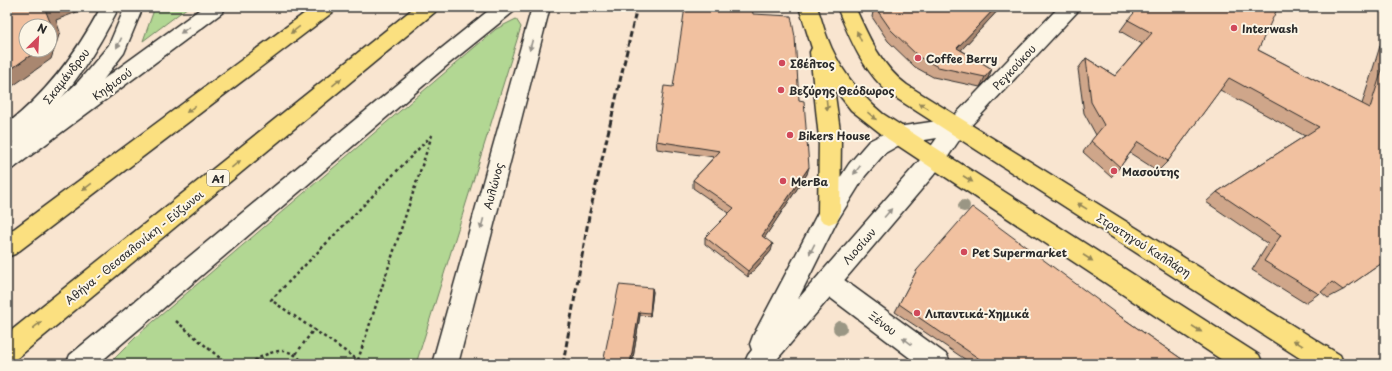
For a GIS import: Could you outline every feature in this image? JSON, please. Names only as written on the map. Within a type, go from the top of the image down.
[{"type":"main road","points":[[7,247],[326,7]]},
{"type":"main road","name":"Αθήνα - Θεσσαλονίκη - Εύζωνοι","points":[[7,350],[428,7]]},
{"type":"main road","points":[[808,7],[818,39],[830,138],[830,214]]},
{"type":"main road","points":[[846,7],[874,64],[891,83],[957,127]]},
{"type":"main road","points":[[818,39],[841,80],[857,103],[897,136],[935,158],[1250,364]]},
{"type":"main road","name":"Στρατηγού Καλλάρη","points":[[957,127],[1331,364]]},
{"type":"street","name":"Σκαμάνδρου","points":[[7,136],[29,120],[60,88],[78,64],[93,40],[110,7]]},
{"type":"street","points":[[7,161],[85,88],[117,48],[134,7]]},
{"type":"street","name":"Κηφισού","points":[[7,161],[216,7]]},
{"type":"street","points":[[79,364],[444,57],[506,7]]},
{"type":"street","name":"Αυλώνος","points":[[445,364],[541,7]]},
{"type":"street","name":"Ρεγκούκου","points":[[957,127],[1070,7]]},
{"type":"street","points":[[750,364],[777,318],[830,214],[857,170],[877,147],[897,136],[957,127]]},
{"type":"street","name":"Λιοσίων","points":[[757,364],[935,158],[957,127]]},
{"type":"street","name":"Ξένου","points":[[828,282],[938,364]]},
{"type":"path","points":[[432,135],[358,360],[314,329],[271,300],[432,135]]},
{"type":"path","points":[[154,302],[228,364]]},
{"type":"path","points":[[296,354],[314,329]]},
{"type":"path","points":[[249,364],[260,356],[273,351],[285,351],[296,354],[304,364]]},
{"type":"green space","points":[[155,7],[188,7],[143,41]]},
{"type":"green space","points":[[516,19],[521,27],[416,364],[109,364],[140,333],[496,29]]},
{"type":"building","points":[[7,7],[52,7],[45,9],[48,18],[18,18],[18,58],[27,58],[7,72]]},
{"type":"building","points":[[685,7],[752,7],[753,14],[791,16],[795,37],[799,100],[804,101],[809,167],[762,236],[773,244],[748,271],[705,237],[734,208],[693,180],[720,151],[656,141],[664,86],[673,87]]},
{"type":"building","points":[[875,7],[996,7],[957,48],[992,69],[985,77],[938,67],[919,57],[891,30]]},
{"type":"building","points":[[1139,7],[1278,7],[1258,50],[1370,108],[1385,60],[1385,261],[1343,290],[1332,282],[1319,294],[1264,261],[1281,235],[1217,192],[1319,127],[1229,78],[1168,161],[1138,142],[1120,167],[1091,141],[1104,125],[1091,102],[1086,58],[1115,76],[1152,33],[1128,20]]},
{"type":"building","points":[[972,207],[1114,312],[1189,364],[987,364],[899,304],[917,270]]},
{"type":"building","points":[[619,285],[652,288],[650,313],[639,312],[630,364],[603,363]]},
{"type":"railway","points":[[563,364],[589,216],[637,7]]},
{"type":"place","name":"Interwash","points":[[1234,28]]},
{"type":"place","name":"Coffee Berry","points":[[918,58]]},
{"type":"place","name":"Σβέλτος","points":[[782,63]]},
{"type":"place","name":"Βεζύρης Θεόδωρος","points":[[781,90]]},
{"type":"place","name":"Bikers House","points":[[790,135]]},
{"type":"place","name":"Μασούτης","points":[[1114,171]]},
{"type":"place","name":"MerBa","points":[[783,181]]},
{"type":"place","name":"Pet Supermarket","points":[[964,252]]},
{"type":"place","name":"Λιπαντικά-Χημικά","points":[[917,313]]}]
